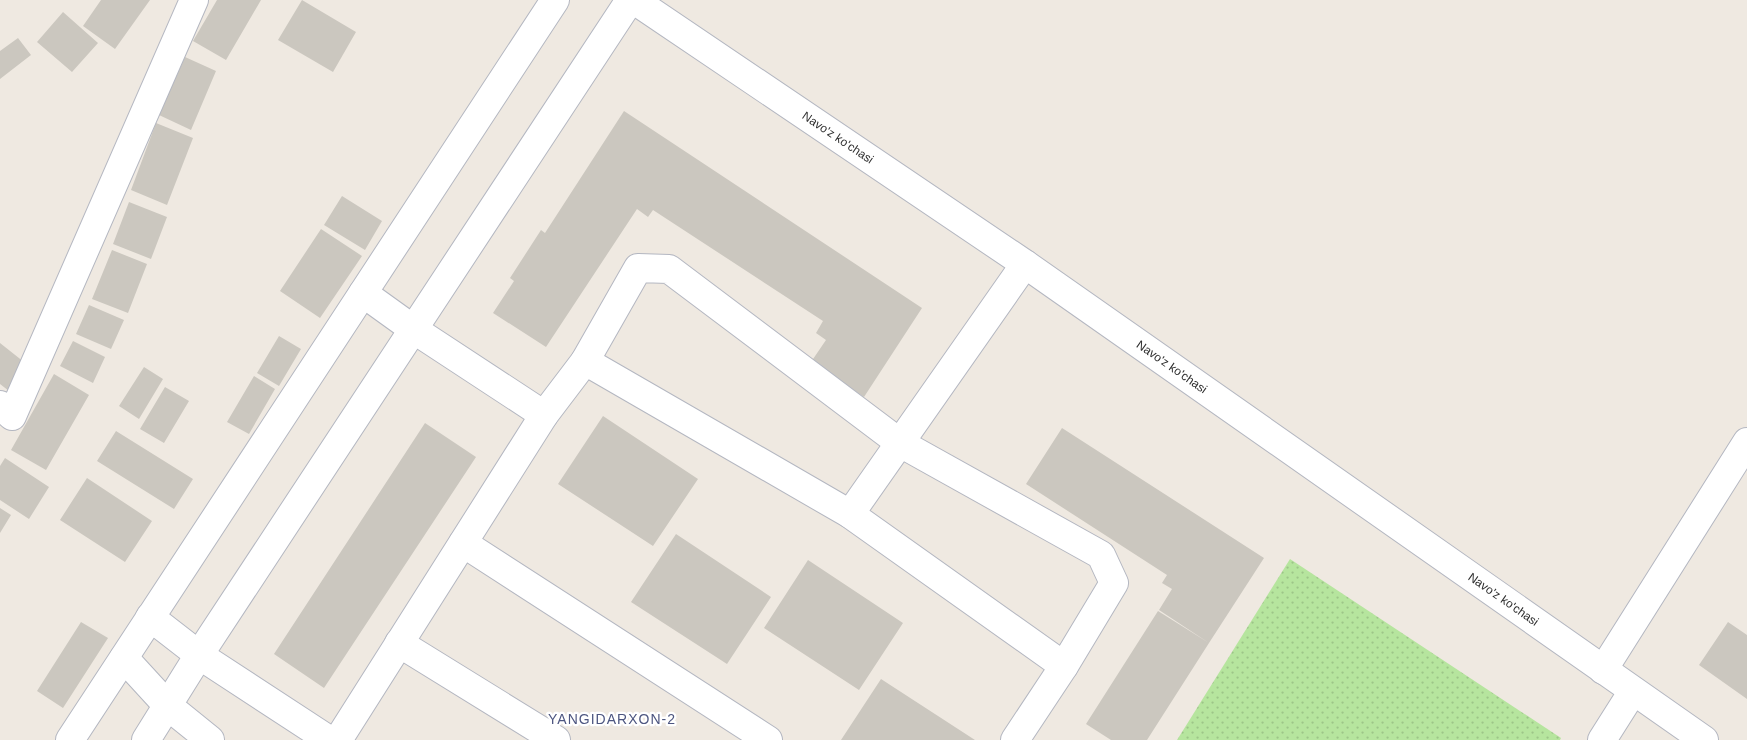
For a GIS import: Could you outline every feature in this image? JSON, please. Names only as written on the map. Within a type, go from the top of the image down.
[{"type":"street","points":[[0,405],[12,416],[194,0]]},
{"type":"street","points":[[70,740],[555,0]]},
{"type":"street","points":[[146,740],[199,655],[630,0]]},
{"type":"street","name":"Navo'z ko'chasi","points":[[634,0],[1025,264],[1702,740]]},
{"type":"street","points":[[850,514],[1025,264]]},
{"type":"street","points":[[338,740],[544,415],[585,361],[638,268],[669,270],[900,443],[1101,555],[1114,584],[1016,740]]},
{"type":"street","points":[[363,293],[413,329],[544,415]]},
{"type":"street","points":[[585,361],[850,514],[1064,666]]},
{"type":"street","points":[[1603,670],[1747,442]]},
{"type":"street","points":[[462,543],[768,740]]},
{"type":"street","points":[[150,617],[199,655],[330,740]]},
{"type":"street","points":[[399,644],[556,740]]},
{"type":"street","points":[[124,658],[168,706],[210,740]]},
{"type":"street","points":[[1602,740],[1633,691]]},
{"type":"green space","points":[[1290,559],[1561,738],[1560,740],[1177,740]]},
{"type":"building","points":[[101,0],[150,0],[115,49],[83,26]]},
{"type":"building","points":[[217,0],[261,0],[226,60],[193,41]]},
{"type":"building","points":[[302,0],[356,32],[333,72],[278,40]]},
{"type":"building","points":[[63,12],[98,43],[72,72],[37,42]]},
{"type":"building","points":[[18,38],[31,55],[0,79],[0,51]]},
{"type":"building","points":[[185,57],[216,71],[191,130],[159,115]]},
{"type":"building","points":[[624,111],[922,308],[864,397],[811,362],[826,340],[816,333],[823,321],[653,210],[648,217],[637,209],[546,347],[493,313],[514,281],[510,278],[541,230],[545,233]]},
{"type":"building","points":[[156,123],[193,138],[167,205],[131,190]]},
{"type":"building","points":[[342,196],[382,221],[365,250],[324,225]]},
{"type":"building","points":[[129,202],[167,217],[151,259],[113,244]]},
{"type":"building","points":[[321,229],[362,256],[320,318],[280,291]]},
{"type":"building","points":[[112,250],[147,264],[128,313],[92,299]]},
{"type":"building","points":[[89,305],[124,320],[111,349],[76,334]]},
{"type":"building","points":[[279,336],[301,349],[279,386],[257,373]]},
{"type":"building","points":[[73,341],[105,357],[93,383],[60,366]]},
{"type":"building","points":[[0,343],[29,366],[9,391],[0,384]]},
{"type":"building","points":[[144,367],[163,379],[139,419],[119,406]]},
{"type":"building","points":[[54,374],[89,395],[46,470],[11,450]]},
{"type":"building","points":[[254,376],[275,389],[249,434],[227,422]]},
{"type":"building","points":[[165,387],[189,401],[164,443],[140,429]]},
{"type":"building","points":[[603,416],[698,479],[653,546],[558,484]]},
{"type":"building","points":[[425,423],[476,457],[324,688],[274,654]]},
{"type":"building","points":[[1062,428],[1264,558],[1209,643],[1159,610],[1172,589],[1162,583],[1167,575],[1026,484]]},
{"type":"building","points":[[116,431],[193,479],[174,509],[97,461]]},
{"type":"building","points":[[5,458],[49,487],[29,519],[0,500],[0,466]]},
{"type":"building","points":[[87,478],[152,521],[125,562],[60,520]]},
{"type":"building","points":[[0,508],[11,515],[0,533]]},
{"type":"building","points":[[676,534],[771,597],[727,664],[631,602]]},
{"type":"building","points":[[808,560],[903,623],[859,690],[764,628]]},
{"type":"building","points":[[1158,611],[1209,643],[1147,740],[1111,740],[1086,724]]},
{"type":"building","points":[[81,622],[108,638],[63,708],[37,691]]},
{"type":"building","points":[[1728,622],[1747,635],[1747,699],[1699,665]]},
{"type":"building","points":[[881,679],[975,740],[841,740]]},
{"type":"district","name":"YANGIDARXON-2","points":[[612,719]]}]
